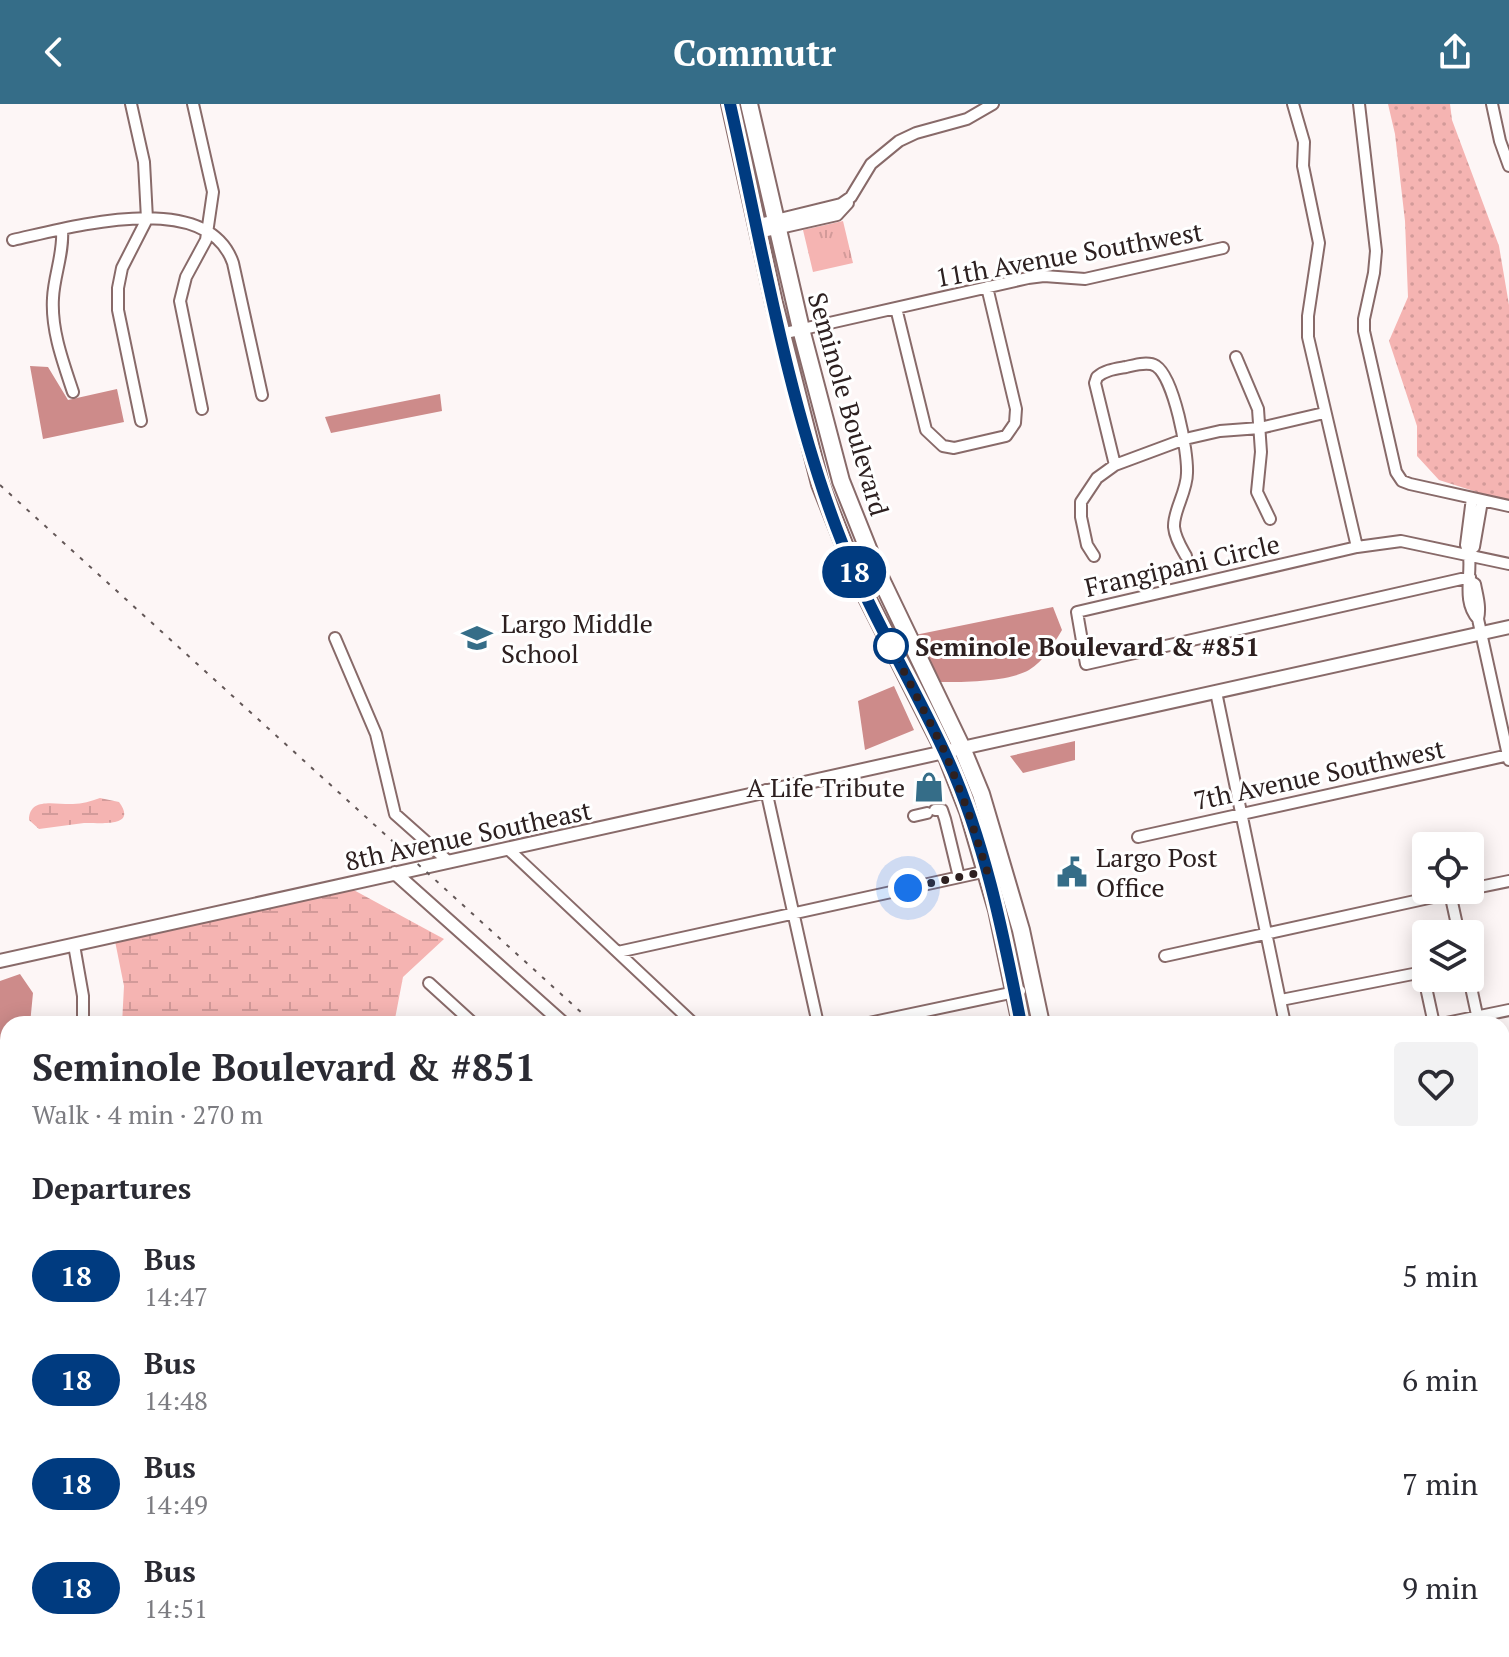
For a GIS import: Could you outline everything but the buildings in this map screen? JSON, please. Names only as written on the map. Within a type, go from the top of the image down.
[{"type":"main road","name":"Seminole Boulevard","points":[[730,104],[808,442],[841,542],[945,752],[968,811],[987,871],[1020,1016]]},
{"type":"main road","name":"Seminole Boulevard","points":[[749,104],[827,433],[857,525],[962,748],[1005,867],[1039,1016]]},
{"type":"street","points":[[131,104],[144,162],[147,219],[126,258],[117,300],[121,335],[141,421]]},
{"type":"street","points":[[193,104],[213,192],[206,240],[186,277],[180,301],[202,409]]},
{"type":"street","points":[[757,229],[837,215],[845,208],[871,164],[899,141],[967,119],[993,104]]},
{"type":"street","points":[[1293,104],[1304,142],[1303,166],[1319,243],[1307,329],[1357,547],[1401,541],[1509,564]]},
{"type":"street","points":[[1359,104],[1376,251],[1364,319],[1365,342],[1396,472],[1402,481],[1410,484],[1509,506]]},
{"type":"street","points":[[1492,104],[1509,166]]},
{"type":"street","points":[[13,240],[93,223],[147,219],[177,220],[208,231],[231,256],[262,395]]},
{"type":"street","points":[[62,229],[61,261],[53,298],[58,345],[73,392]]},
{"type":"street","name":"11th Avenue Southwest","points":[[781,334],[987,287],[1044,276],[1085,279],[1223,248]]},
{"type":"street","points":[[896,308],[926,430],[943,446],[954,448],[1006,436],[1015,423],[1016,409],[987,287]]},
{"type":"street","points":[[1236,357],[1258,409],[1261,452],[1257,492],[1270,519]]},
{"type":"street","points":[[1115,465],[1095,383],[1097,377],[1108,370],[1146,363],[1155,365],[1163,373],[1172,395],[1185,439],[1188,474],[1174,529],[1186,556]]},
{"type":"street","points":[[1094,556],[1087,545],[1081,502],[1097,478],[1115,465],[1185,439],[1220,431],[1260,428],[1324,413]]},
{"type":"street","points":[[1477,500],[1466,545],[1470,579],[1467,586],[1473,613],[1482,633],[1509,757]]},
{"type":"street","name":"Frangipani Circle","points":[[1357,547],[1077,612],[1086,664],[1470,579]]},
{"type":"street","name":"8th Avenue Southeast","points":[[0,961],[1509,627]]},
{"type":"street","points":[[335,638],[376,734],[395,814],[449,862]]},
{"type":"street","points":[[1216,692],[1284,1016]]},
{"type":"street","name":"7th Avenue Southwest","points":[[1138,837],[1509,757]]},
{"type":"street","points":[[766,790],[816,1016]]},
{"type":"street","points":[[914,816],[942,810],[959,877]]},
{"type":"street","points":[[508,849],[686,1016]]},
{"type":"street","points":[[618,952],[987,871]]},
{"type":"street","points":[[395,873],[550,1016]]},
{"type":"street","points":[[1484,886],[1509,881]]},
{"type":"street","points":[[1165,956],[1412,901]]},
{"type":"street","points":[[74,945],[83,996],[83,1016]]},
{"type":"street","points":[[1281,1000],[1418,973],[1424,978],[1432,1016]]},
{"type":"street","points":[[429,983],[464,1016]]},
{"type":"street","points":[[902,1016],[1033,988]]},
{"type":"street","points":[[1472,992],[1477,1016]]},
{"type":"green space","points":[[1388,104],[1450,104],[1452,120],[1499,246],[1509,305],[1509,500],[1439,480],[1417,456],[1417,426],[1389,341],[1408,297],[1405,221],[1395,134]]},
{"type":"green space","points":[[843,221],[853,263],[813,272],[803,230]]},
{"type":"green space","points":[[100,798],[119,802],[124,817],[114,822],[39,829],[29,820],[30,812],[39,805],[76,804]]},
{"type":"green space","points":[[350,888],[444,939],[403,977],[396,1016],[122,1016],[124,986],[115,941]]},
{"type":"shaded area","points":[[30,366],[48,367],[68,400],[117,389],[124,422],[43,439]]},
{"type":"shaded area","points":[[440,394],[442,411],[331,433],[325,417]]},
{"type":"shaded area","points":[[1053,607],[1062,630],[1034,666],[1009,677],[938,682],[915,635]]},
{"type":"shaded area","points":[[894,686],[914,730],[865,750],[858,701]]},
{"type":"shaded area","points":[[1075,741],[1075,760],[1023,773],[1010,756]]},
{"type":"shaded area","points":[[20,974],[33,993],[31,1016],[0,1016],[0,981]]},
{"type":"railway","points":[[0,485],[585,1016]]},
{"type":"bus line","name":"18","points":[[730,104],[774,303],[820,484],[859,582],[945,752],[968,811],[997,910],[1019,1016]]},
{"type":"place","name":"Largo Middle School","points":[[477,638]]},
{"type":"place","name":"Seminole Boulevard & #851","points":[[891,646]]},
{"type":"place","name":"A Life Tribute","points":[[929,787]]},
{"type":"place","name":"Largo Post Office","points":[[1072,872]]},
{"type":"route","points":[[891,646],[945,752],[987,871],[908,888]]}]
